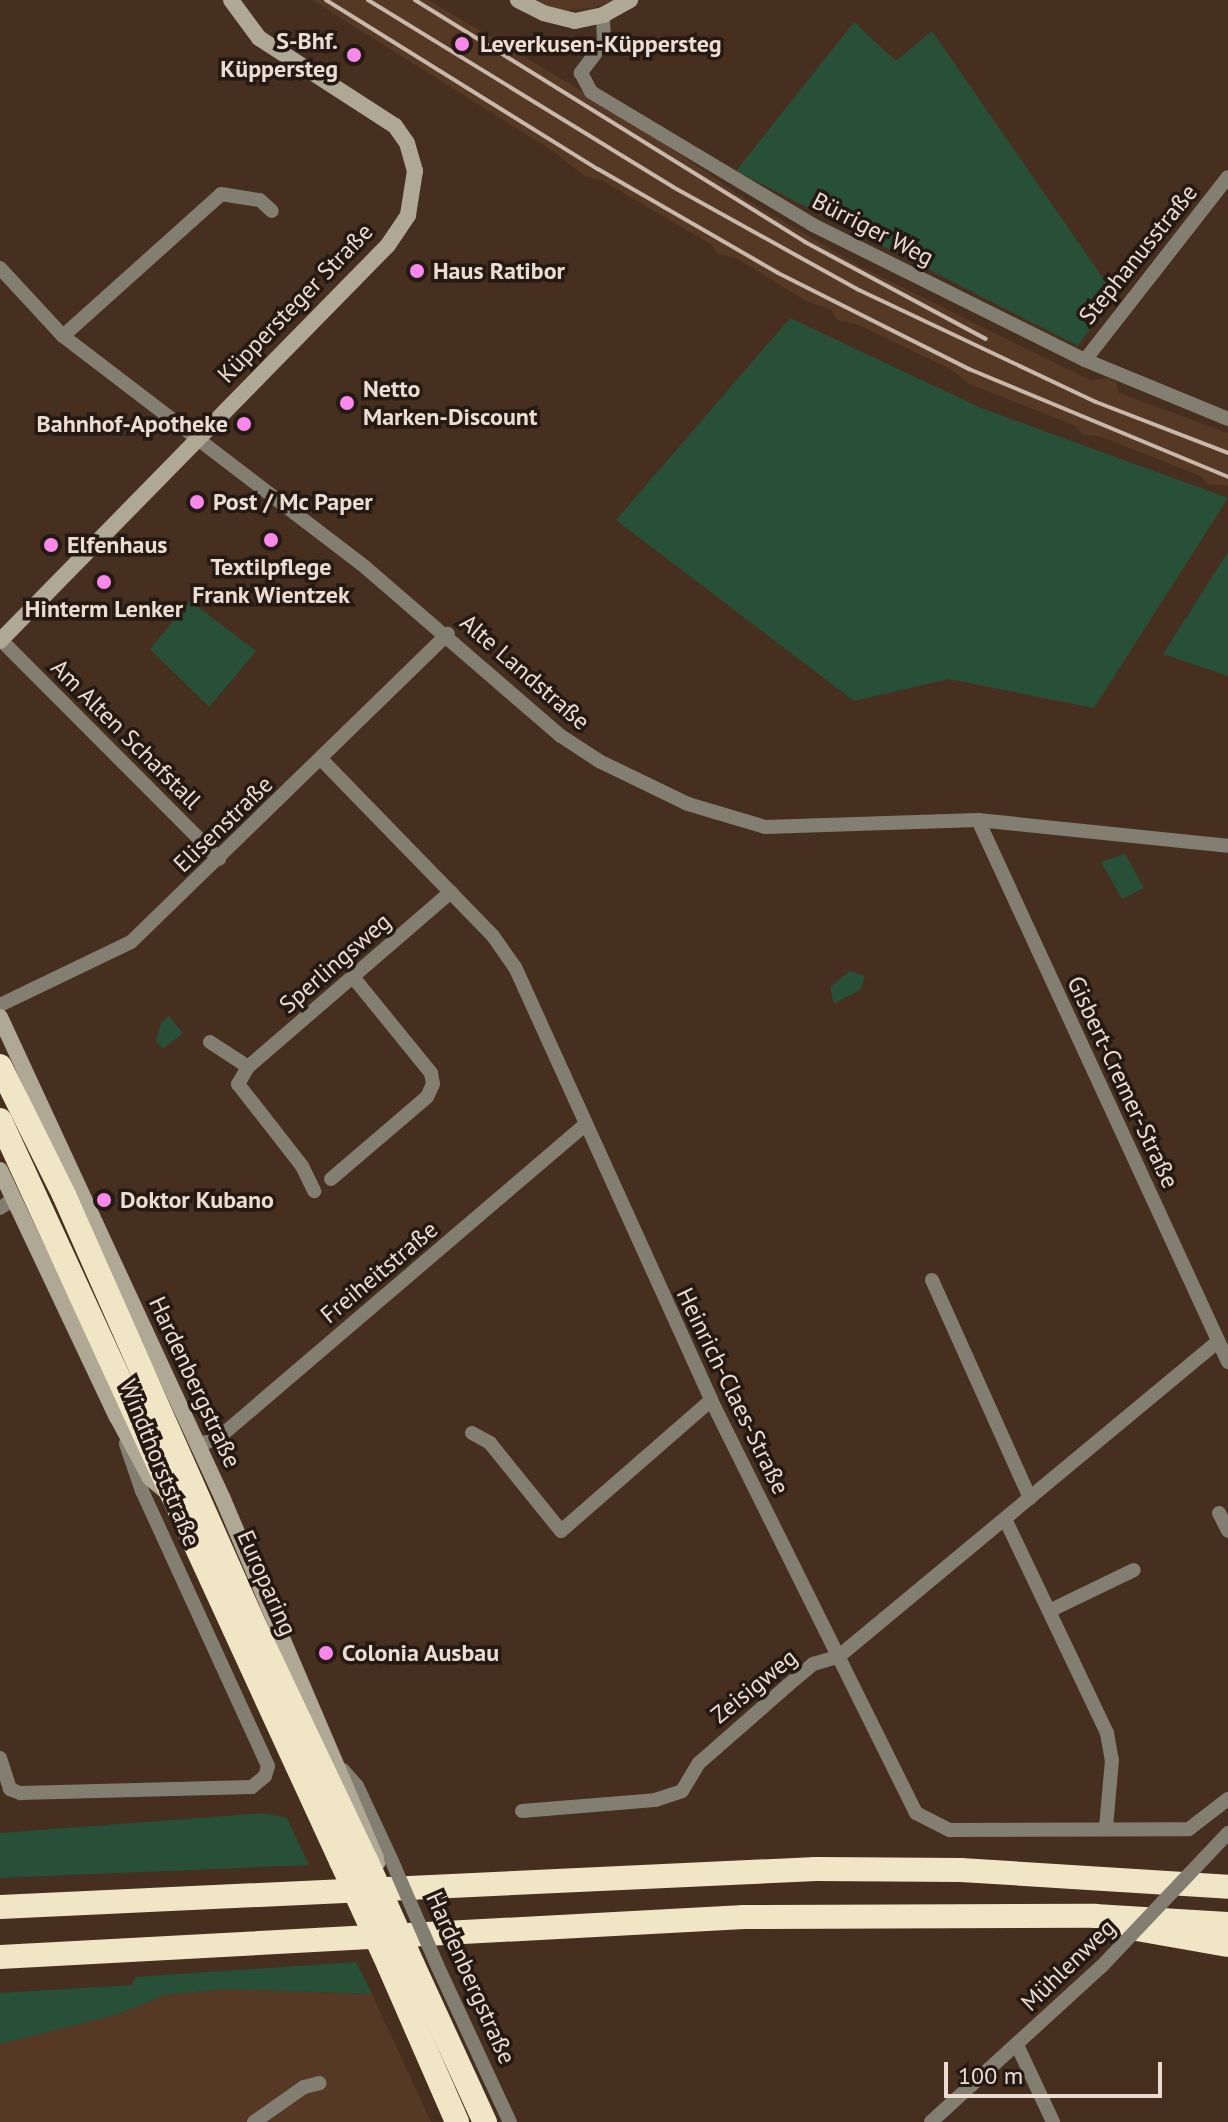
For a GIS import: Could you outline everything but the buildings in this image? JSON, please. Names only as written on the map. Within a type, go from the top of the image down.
[{"type":"highway","name":"Europaring","points":[[0,1066],[64,1195],[258,1633],[378,1865],[413,1965],[457,2122]]},
{"type":"highway","name":"Europaring","points":[[0,1120],[341,1861],[413,1965],[485,2122]]},
{"type":"highway","points":[[0,1907],[816,1869],[961,1870],[1228,1887]]},
{"type":"highway","points":[[1095,1916],[1155,1936],[1228,1945]]},
{"type":"highway","points":[[0,1957],[744,1917],[1095,1916],[1228,1924]]},
{"type":"main road","name":"Küppersteger Straße","points":[[0,641],[388,245],[408,215],[415,192],[412,155],[395,126],[270,47],[247,26],[231,0]]},
{"type":"main road","points":[[518,0],[566,20],[603,15],[630,0]]},
{"type":"main road","name":"Hardenbergstraße","points":[[0,1017],[343,1770],[378,1865]]},
{"type":"main road","name":"Windthorststraße","points":[[0,1170],[7,1204],[117,1417]]},
{"type":"main road","points":[[117,1417],[150,1478],[175,1499]]},
{"type":"street","name":"Bürriger Weg","points":[[603,15],[604,42],[581,73],[591,92],[813,225],[1085,360],[1228,419]]},
{"type":"street","name":"Stephanusstraße","points":[[1085,360],[1228,177]]},
{"type":"street","points":[[63,336],[221,194],[260,200],[272,211]]},
{"type":"street","name":"Alte Landstraße","points":[[0,268],[63,336],[448,634],[574,745],[688,804],[738,823],[765,827],[978,820],[1228,846]]},
{"type":"street","name":"Elisenstraße","points":[[0,1005],[131,942],[448,634]]},
{"type":"street","name":"Am Alten Schafstall","points":[[0,641],[219,859]]},
{"type":"street","name":"Heinrich-Claes-Straße","points":[[321,759],[451,892],[515,967],[584,1126],[711,1400],[905,1797],[932,1824],[950,1830],[1189,1829],[1211,1816],[1228,1799]]},
{"type":"street","name":"Gisbert-Cremer-Straße","points":[[978,820],[1228,1362]]},
{"type":"street","name":"Sperlingsweg","points":[[243,1073],[451,892]]},
{"type":"street","points":[[331,1179],[427,1097],[433,1084],[431,1073],[353,977]]},
{"type":"street","points":[[210,1042],[243,1073],[302,1166],[314,1191]]},
{"type":"street","name":"Freiheitstraße","points":[[197,1444],[216,1440],[584,1126]]},
{"type":"street","points":[[932,1280],[1030,1498]]},
{"type":"street","name":"Zeisigweg","points":[[522,1811],[655,1800],[682,1791],[699,1763],[813,1664],[838,1657],[1218,1342]]},
{"type":"street","points":[[472,1433],[490,1443],[561,1531],[711,1400]]},
{"type":"street","name":"Windthorststraße","points":[[0,1758],[10,1789],[20,1793],[252,1787],[265,1776],[268,1766],[142,1491],[117,1417]]},
{"type":"street","points":[[1219,1513],[1228,1531]]},
{"type":"street","points":[[1005,1519],[1107,1733],[1112,1760],[1106,1827]]},
{"type":"street","points":[[1049,1611],[1134,1570]]},
{"type":"street","name":"Mühlenweg","points":[[931,2122],[1101,1967],[1228,1833]]},
{"type":"street","name":"Hardenbergstraße","points":[[413,1965],[510,2122]]},
{"type":"street","points":[[1017,2045],[1053,2122]]},
{"type":"street","points":[[254,2122],[304,2087],[320,2083]]},
{"type":"shaded area","points":[[312,0],[428,0],[621,114],[742,197],[861,267],[1092,381],[1107,378],[1116,382],[1119,393],[1228,433],[1228,486],[1208,484],[1200,476],[1099,436],[1083,435],[1076,426],[969,384],[952,370],[859,325],[838,320],[831,310],[806,301],[738,259],[717,253],[712,245],[605,182],[584,176],[556,153]]},
{"type":"shaded area","points":[[537,0],[614,0],[593,8],[559,11]]},
{"type":"shaded area","points":[[226,1989],[372,1994],[431,2122],[0,2122],[0,2044],[119,2014],[165,1995]]},
{"type":"green space","points":[[854,22],[896,61],[932,31],[1114,294],[1078,346],[736,171]]},
{"type":"green space","points":[[790,318],[981,408],[1228,498],[1094,708],[949,679],[854,701],[616,520]]},
{"type":"green space","points":[[1228,552],[1228,676],[1163,654]]},
{"type":"green space","points":[[190,601],[256,651],[209,707],[150,649]]},
{"type":"green space","points":[[1125,854],[1144,888],[1122,899],[1101,862]]},
{"type":"green space","points":[[850,971],[865,976],[861,989],[834,1004],[830,987]]},
{"type":"green space","points":[[169,1016],[183,1033],[163,1049],[156,1041],[161,1023]]},
{"type":"green space","points":[[265,1813],[287,1818],[309,1865],[0,1878],[0,1833]]},
{"type":"green space","points":[[356,1962],[372,1994],[226,1989],[165,1995],[119,2014],[0,2044],[0,1993],[132,1985],[135,1977]]},
{"type":"railway","points":[[326,0],[598,169],[778,273],[969,369],[1228,477]]},
{"type":"railway","points":[[368,0],[673,187],[859,290],[1096,402],[1228,453]]},
{"type":"railway","points":[[415,0],[805,242],[986,339]]},
{"type":"place","name":"Leverkusen-Küppersteg","points":[[462,44]]},
{"type":"place","name":"S-Bhf. Küppersteg","points":[[354,55]]},
{"type":"place","name":"Haus Ratibor","points":[[417,271]]},
{"type":"place","name":"Netto Marken-Discount","points":[[347,403]]},
{"type":"place","name":"Bahnhof-Apotheke","points":[[244,424]]},
{"type":"place","name":"Post / Mc Paper","points":[[197,502]]},
{"type":"place","name":"Textilpflege Frank Wientzek","points":[[271,540]]},
{"type":"place","name":"Elfenhaus","points":[[51,545]]},
{"type":"place","name":"Hinterm Lenker","points":[[104,582]]},
{"type":"place","name":"Doktor Kubano","points":[[104,1200]]},
{"type":"place","name":"Colonia Ausbau","points":[[326,1653]]}]
